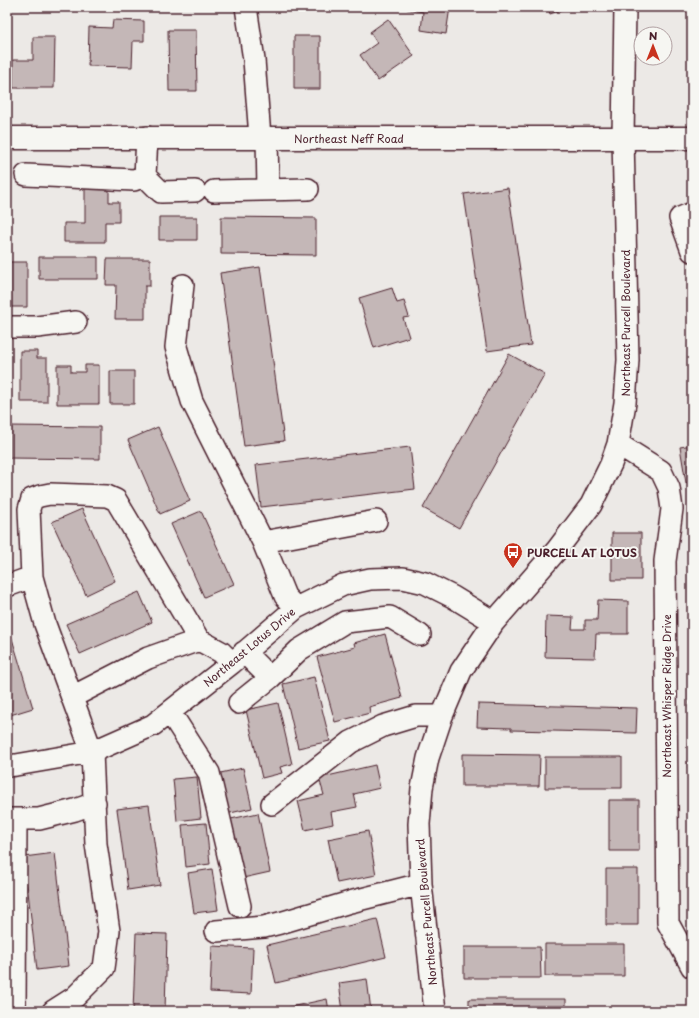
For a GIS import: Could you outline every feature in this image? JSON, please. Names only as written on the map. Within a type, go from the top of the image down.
[{"type":"main road","name":"Northeast Neff Road","points":[[7,138],[692,138]]},
{"type":"street","points":[[246,7],[254,60],[268,190]]},
{"type":"street","name":"Northeast Purcell Boulevard","points":[[435,1011],[422,884],[419,824],[422,788],[428,758],[442,716],[461,671],[494,622],[556,551],[591,505],[611,464],[618,444],[625,403],[628,360],[623,138],[625,7]]},
{"type":"street","points":[[147,137],[145,176],[161,192],[308,189]]},
{"type":"street","points":[[26,175],[134,180],[145,176]]},
{"type":"street","points":[[692,213],[680,218],[692,250]]},
{"type":"street","points":[[183,285],[176,347],[192,401],[263,542],[285,596],[296,608]]},
{"type":"street","points":[[7,327],[37,327],[76,322]]},
{"type":"street","name":"Northeast Whisper Ridge Drive","points":[[618,444],[660,471],[669,488],[672,509],[665,561],[668,923],[692,967]]},
{"type":"street","points":[[53,1011],[75,997],[104,968],[109,931],[96,844],[92,752],[45,624],[32,577],[29,509],[32,499],[50,494],[108,496],[116,500],[199,640],[221,652],[238,657],[270,678]]},
{"type":"street","points":[[263,542],[376,521]]},
{"type":"street","points":[[7,586],[32,577]]},
{"type":"street","name":"Northeast Lotus Drive","points":[[7,766],[92,752],[153,725],[296,608],[343,585],[370,579],[403,578],[425,583],[453,597],[494,622]]},
{"type":"street","points":[[238,703],[270,678],[299,650],[345,622],[390,616],[420,635]]},
{"type":"street","points":[[72,697],[148,658],[199,640]]},
{"type":"street","points":[[170,712],[209,773],[240,906]]},
{"type":"street","points":[[272,804],[351,742],[383,726],[416,716],[442,716]]},
{"type":"street","points":[[16,1011],[12,819],[39,819],[75,810],[95,803]]},
{"type":"street","points":[[216,931],[269,926],[350,902],[422,884]]},
{"type":"building","points":[[408,7],[450,7],[446,34],[421,30],[423,12],[407,9]]},
{"type":"building","points":[[548,7],[570,7],[550,14]]},
{"type":"building","points":[[388,19],[414,56],[378,81],[360,55],[377,43],[370,32]]},
{"type":"building","points":[[113,20],[144,21],[144,41],[133,41],[132,67],[88,66],[89,27],[112,28]]},
{"type":"building","points":[[168,30],[196,30],[197,91],[169,91]]},
{"type":"building","points":[[294,36],[320,36],[320,89],[294,89]]},
{"type":"building","points":[[33,37],[55,37],[54,88],[13,88],[13,60],[33,60]]},
{"type":"building","points":[[85,179],[109,179],[109,202],[119,202],[119,222],[105,222],[105,242],[64,242],[64,223],[85,223]]},
{"type":"building","points":[[508,188],[531,345],[487,351],[464,194]]},
{"type":"building","points":[[159,217],[197,217],[197,240],[159,240]]},
{"type":"building","points":[[221,217],[316,218],[316,255],[221,254]]},
{"type":"building","points":[[39,257],[98,257],[98,279],[39,279]]},
{"type":"building","points":[[107,259],[150,259],[150,286],[145,286],[145,319],[115,319],[116,285],[106,285]]},
{"type":"building","points":[[7,262],[27,262],[27,307],[7,307]]},
{"type":"building","points":[[260,267],[284,441],[244,446],[220,273]]},
{"type":"building","points":[[392,288],[397,303],[404,301],[409,317],[403,318],[409,337],[374,348],[359,298]]},
{"type":"building","points":[[20,351],[37,351],[37,358],[47,358],[47,402],[20,402]]},
{"type":"building","points":[[509,354],[545,374],[459,528],[423,508]]},
{"type":"building","points":[[57,365],[71,365],[71,372],[85,372],[85,365],[99,365],[99,404],[57,404]]},
{"type":"building","points":[[110,371],[134,371],[134,404],[110,404]]},
{"type":"building","points":[[9,426],[100,427],[100,459],[9,458]]},
{"type":"building","points":[[158,427],[190,501],[160,514],[128,440]]},
{"type":"building","points":[[692,445],[692,482],[686,483],[680,447]]},
{"type":"building","points":[[410,447],[415,489],[261,507],[256,465]]},
{"type":"building","points":[[82,509],[115,581],[86,595],[52,522]]},
{"type":"building","points":[[201,511],[234,584],[204,597],[171,524]]},
{"type":"building","points":[[612,533],[641,533],[641,580],[612,580]]},
{"type":"building","points":[[692,550],[692,599],[691,599]]},
{"type":"building","points":[[139,592],[152,622],[80,654],[66,624]]},
{"type":"building","points":[[598,600],[628,601],[628,634],[596,634],[595,658],[545,657],[546,616],[573,617],[572,629],[585,629],[585,620],[597,620]]},
{"type":"building","points":[[10,632],[33,708],[7,716],[7,633]]},
{"type":"building","points":[[385,634],[402,698],[369,707],[370,713],[335,722],[317,657],[355,647],[354,643]]},
{"type":"building","points":[[689,664],[692,664],[692,708],[689,708]]},
{"type":"building","points":[[314,677],[330,741],[298,748],[283,684]]},
{"type":"building","points":[[278,703],[292,764],[280,767],[282,773],[262,778],[246,710]]},
{"type":"building","points":[[478,704],[637,708],[636,733],[511,730],[511,728],[477,727]]},
{"type":"building","points":[[689,743],[692,743],[692,768],[688,768]]},
{"type":"building","points":[[462,754],[540,755],[539,786],[462,786]]},
{"type":"building","points":[[545,757],[622,757],[622,788],[545,788]]},
{"type":"building","points":[[375,765],[380,788],[354,794],[357,807],[331,812],[333,824],[305,830],[298,801],[324,795],[319,778]]},
{"type":"building","points":[[243,768],[252,808],[226,814],[216,774]]},
{"type":"building","points":[[197,777],[201,818],[177,821],[173,779]]},
{"type":"building","points":[[609,800],[639,800],[639,851],[609,851]]},
{"type":"building","points":[[149,805],[160,885],[128,890],[117,809]]},
{"type":"building","points":[[258,813],[270,872],[243,878],[231,819]]},
{"type":"building","points":[[206,823],[210,864],[186,867],[182,825]]},
{"type":"building","points":[[368,831],[376,875],[337,883],[328,839]]},
{"type":"building","points":[[688,845],[692,845],[692,885],[689,885]]},
{"type":"building","points":[[55,853],[69,966],[37,970],[24,857]]},
{"type":"building","points":[[212,869],[218,910],[194,913],[188,873]]},
{"type":"building","points":[[606,869],[638,869],[638,925],[606,925]]},
{"type":"building","points":[[377,919],[386,957],[276,983],[267,945]]},
{"type":"building","points":[[136,933],[167,934],[165,1011],[133,1011]]},
{"type":"building","points":[[545,944],[624,944],[624,976],[545,976]]},
{"type":"building","points":[[212,946],[253,948],[251,994],[210,992]]},
{"type":"building","points":[[464,947],[540,947],[541,978],[464,978]]},
{"type":"building","points":[[367,979],[371,1011],[343,1011],[339,983]]},
{"type":"building","points":[[327,999],[329,1011],[272,1011]]},
{"type":"building","points":[[469,999],[566,999],[566,1011],[469,1011]]},
{"type":"place","name":"PURCELL AT LOTUS","points":[[513,569]]}]
